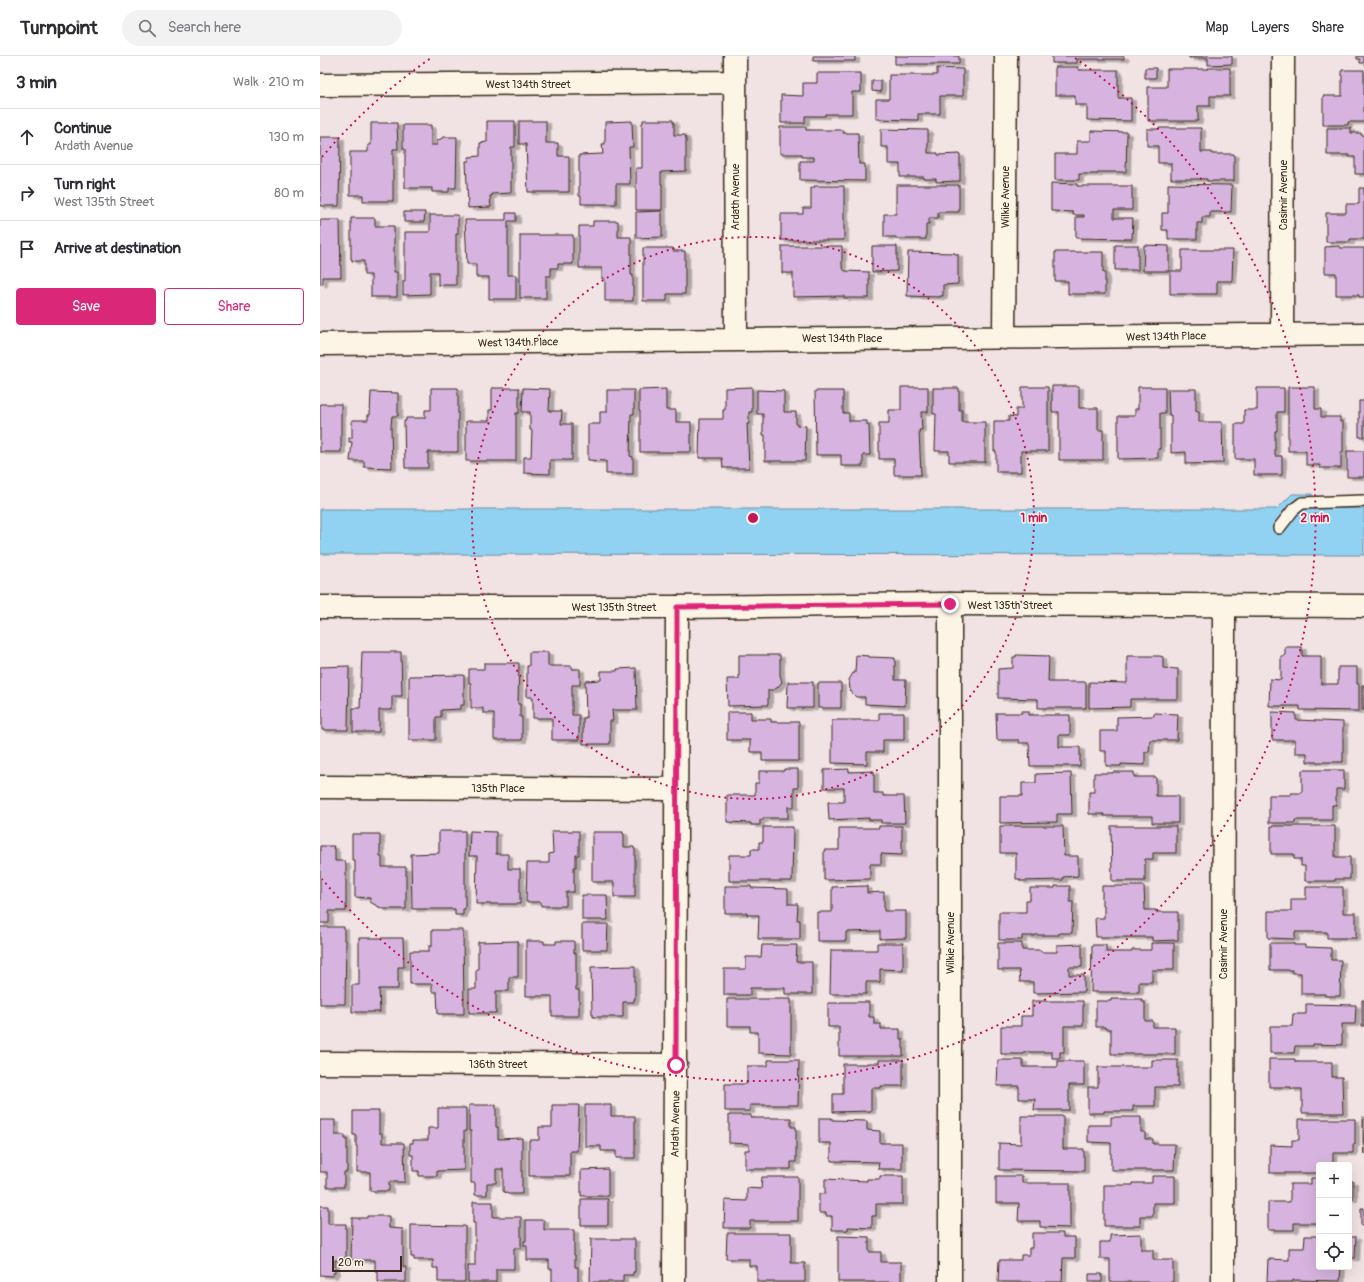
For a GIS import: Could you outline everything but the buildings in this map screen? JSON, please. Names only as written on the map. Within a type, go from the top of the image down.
[{"type":"street","name":"Ardath Avenue","points":[[735,56],[736,339]]},
{"type":"street","name":"Wilkie Avenue","points":[[1004,338],[1006,56]]},
{"type":"street","name":"Casimir Avenue","points":[[1282,334],[1283,56]]},
{"type":"street","name":"West 134th Street","points":[[320,86],[735,82]]},
{"type":"street","name":"West 134th Place","points":[[320,344],[1364,334]]},
{"type":"street","name":"Wilkie Avenue","points":[[950,604],[950,1282]]},
{"type":"street","name":"West 135th Street","points":[[320,607],[677,607],[950,604],[1364,606]]},
{"type":"street","name":"Casimir Avenue","points":[[1223,1282],[1224,606]]},
{"type":"street","name":"Ardath Avenue","points":[[674,1282],[677,607]]},
{"type":"street","name":"135th Place","points":[[320,787],[676,790]]},
{"type":"street","name":"136th Street","points":[[320,1063],[676,1065]]},
{"type":"lane","points":[[1279,528],[1293,510],[1302,503],[1364,502]]},
{"type":"water","points":[[1292,494],[1312,494],[1313,508],[1364,508],[1364,555],[320,554],[320,509],[1277,509]]},
{"type":"route","points":[[676,1065],[677,607],[950,604]]}]
